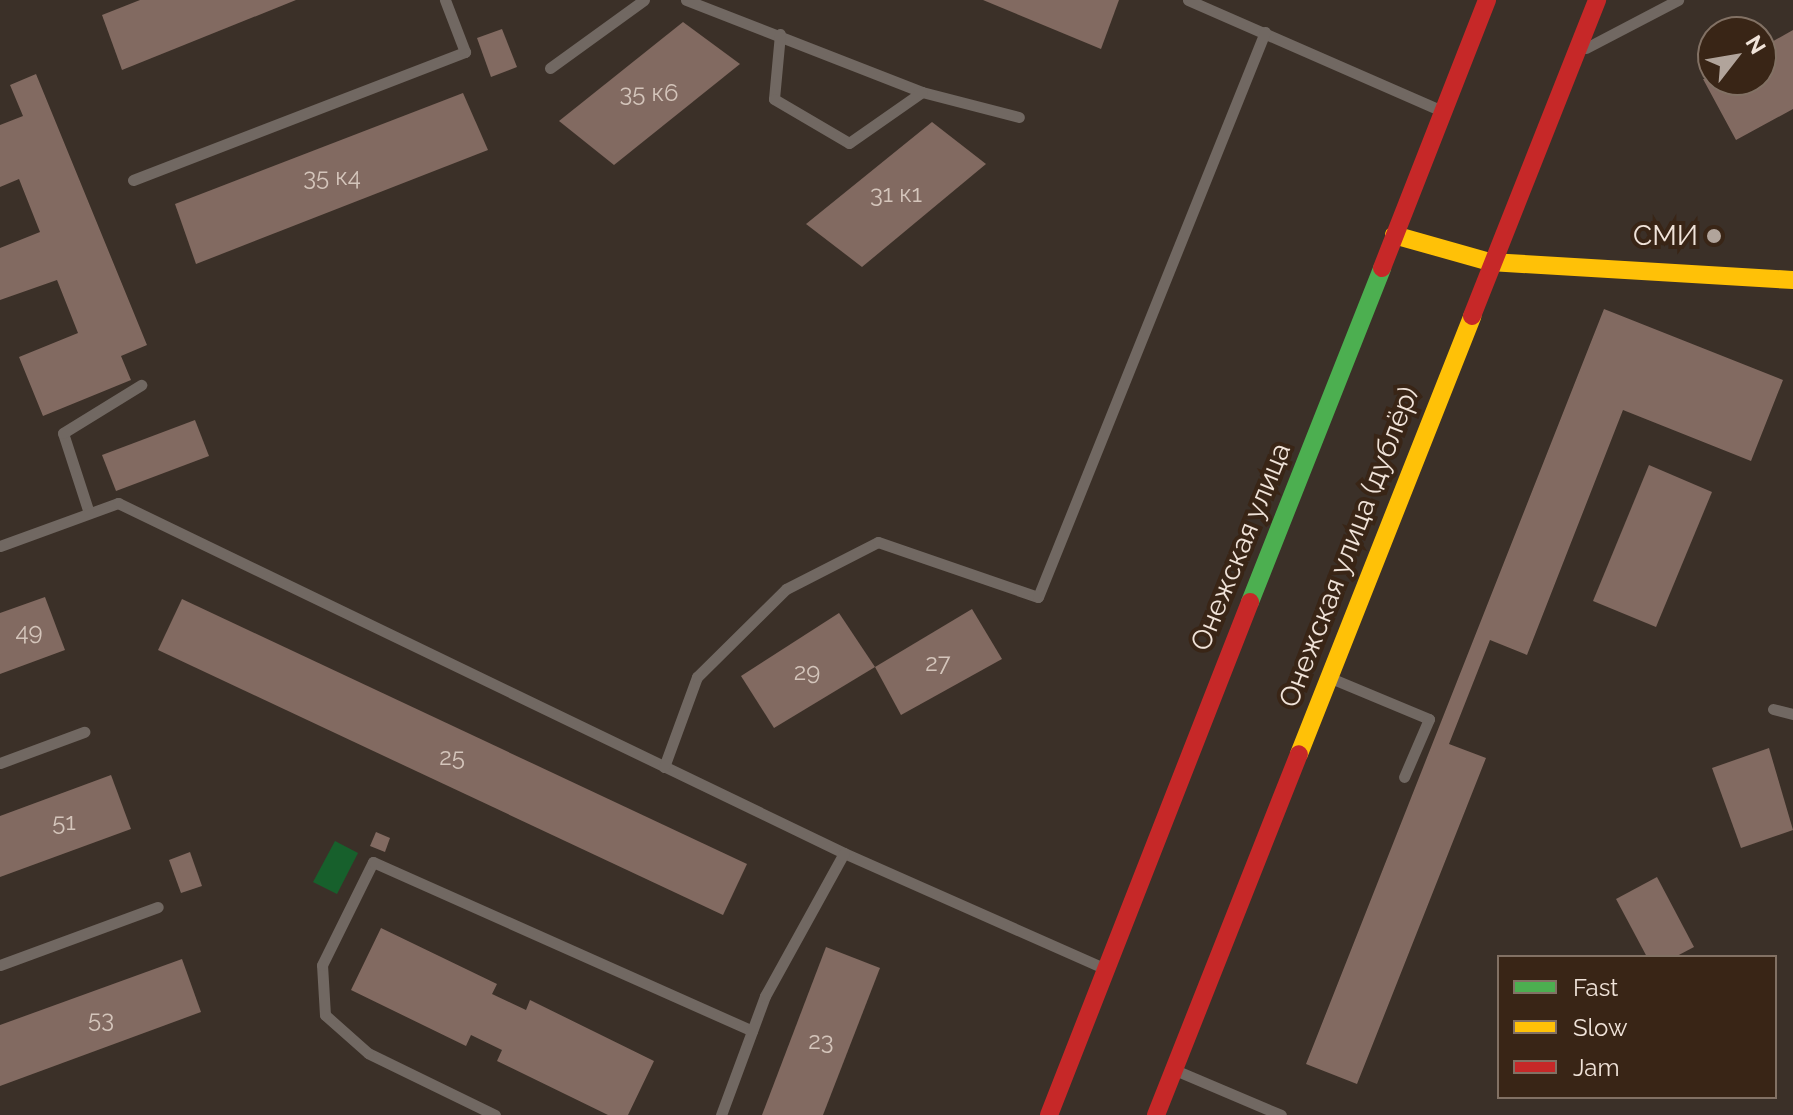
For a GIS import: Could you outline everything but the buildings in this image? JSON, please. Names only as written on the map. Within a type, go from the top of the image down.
[{"type":"street","name":"Онежская улица","points":[[1049,1115],[1104,968],[1487,0]]},
{"type":"street","name":"Онежская улица (дублёр)","points":[[1156,1115],[1490,262],[1597,0]]},
{"type":"street","points":[[1394,235],[1490,262],[1793,280]]},
{"type":"lane","points":[[133,180],[465,52],[445,0]]},
{"type":"lane","points":[[550,68],[644,0]]},
{"type":"lane","points":[[686,0],[780,34],[922,92],[1019,117]]},
{"type":"lane","points":[[1188,0],[1443,111]]},
{"type":"lane","points":[[1575,54],[1678,0]]},
{"type":"lane","points":[[664,767],[697,677],[786,589],[878,542],[1038,597],[1265,32]]},
{"type":"lane","points":[[780,34],[774,99],[849,143],[922,92]]},
{"type":"lane","points":[[89,513],[63,433],[141,385]]},
{"type":"lane","points":[[0,546],[118,503],[844,853],[1104,968]]},
{"type":"lane","points":[[1329,677],[1429,719],[1404,777]]},
{"type":"lane","points":[[1773,709],[1793,714]]},
{"type":"lane","points":[[0,763],[84,732]]},
{"type":"lane","points":[[721,1115],[752,1031],[844,853]]},
{"type":"lane","points":[[495,1115],[368,1053],[325,1015],[322,965],[373,862],[752,1031]]},
{"type":"lane","points":[[0,965],[158,907]]},
{"type":"lane","points":[[1174,1070],[1281,1115]]},
{"type":"green space","points":[[335,841],[358,853],[337,894],[313,882]]},
{"type":"traffic: fast","points":[[1250,602],[1382,268]]},
{"type":"traffic: slow","points":[[1394,235],[1490,262],[1793,280]]},
{"type":"traffic: slow","points":[[1299,754],[1472,316]]},
{"type":"traffic: jam","points":[[1382,268],[1487,0]]},
{"type":"traffic: jam","points":[[1472,316],[1597,0]]},
{"type":"traffic: jam","points":[[1049,1115],[1250,602]]},
{"type":"traffic: jam","points":[[1156,1115],[1299,754]]},
{"type":"place","name":"СМИ","points":[[1714,236]]}]
